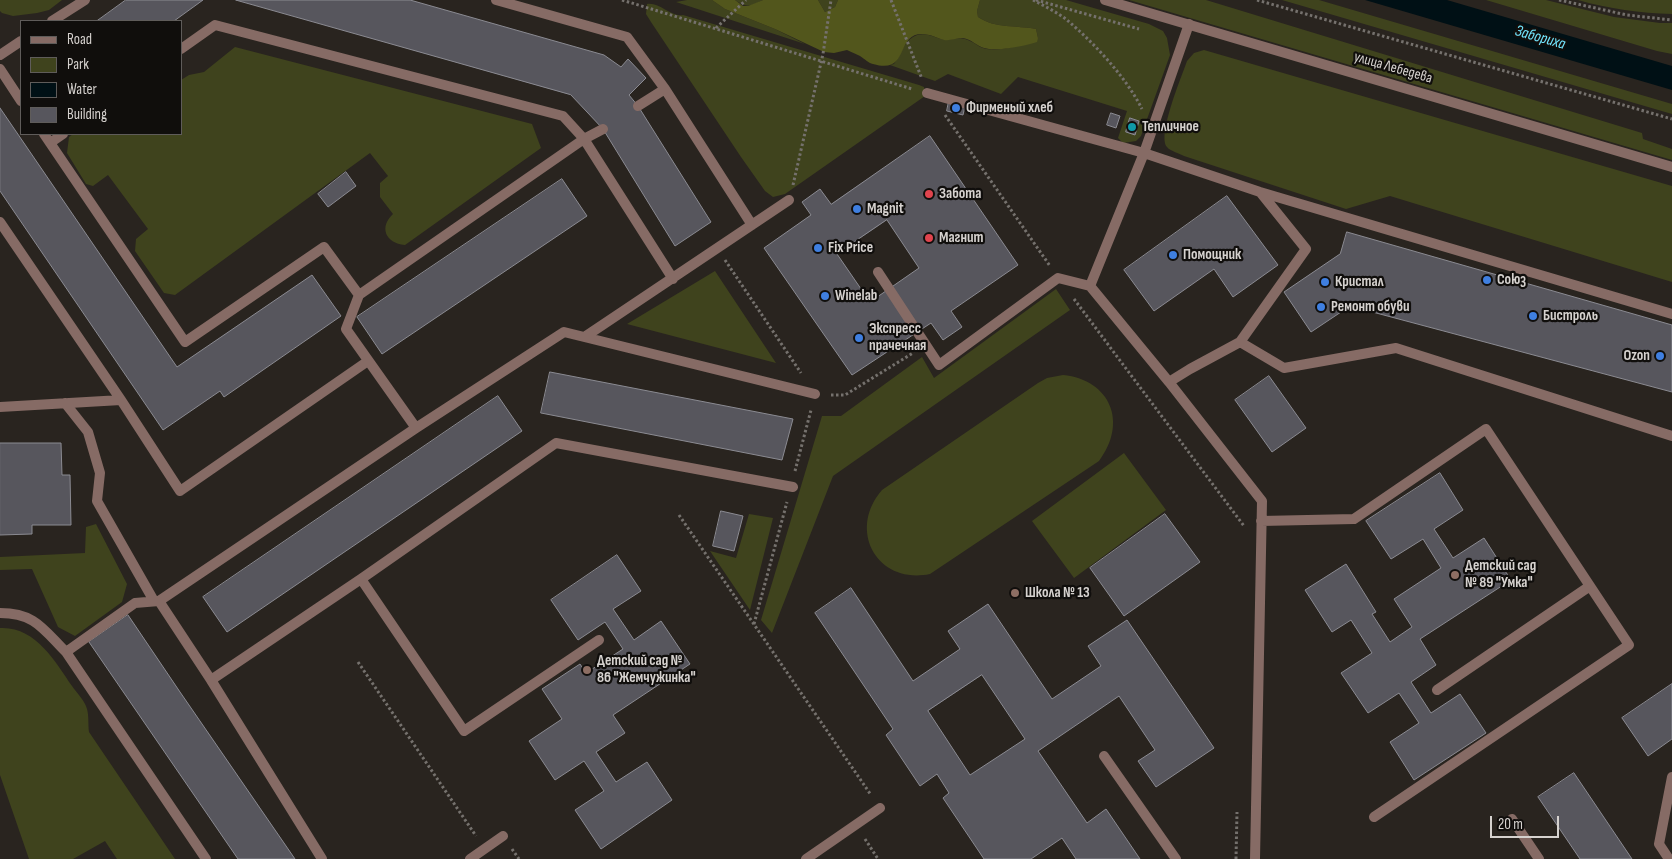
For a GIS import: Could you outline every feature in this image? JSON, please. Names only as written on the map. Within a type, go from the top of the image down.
[{"type":"street","points":[[54,20],[85,0]]},
{"type":"street","points":[[496,0],[627,37],[665,89],[752,225]]},
{"type":"street","name":"улица Лебедева","points":[[1106,0],[1672,167]]},
{"type":"street","points":[[1090,286],[1144,153],[1189,24]]},
{"type":"street","points":[[182,49],[215,25],[563,116],[584,139],[673,279]]},
{"type":"street","points":[[0,55],[20,42]]},
{"type":"street","points":[[0,69],[20,99]]},
{"type":"street","points":[[638,106],[665,89]]},
{"type":"street","points":[[927,93],[1144,153],[1260,192],[1672,314]]},
{"type":"street","points":[[416,428],[346,330],[359,295],[584,139],[603,129]]},
{"type":"street","points":[[45,135],[185,342],[324,247],[359,295]]},
{"type":"street","points":[[50,143],[62,135]]},
{"type":"street","points":[[1169,382],[1240,342],[1306,249],[1260,192]]},
{"type":"street","points":[[586,336],[789,200]]},
{"type":"street","points":[[0,222],[121,400],[180,491],[368,361]]},
{"type":"street","points":[[878,272],[939,365],[1058,278],[1090,286],[1169,382],[1262,501],[1255,859]]},
{"type":"street","points":[[66,652],[135,603],[156,601],[564,332],[815,394]]},
{"type":"street","points":[[1240,342],[1284,368],[1396,348],[1672,436]]},
{"type":"street","points":[[0,407],[121,400]]},
{"type":"street","points":[[65,403],[88,432],[100,473],[97,502],[156,601],[211,680],[322,859]]},
{"type":"street","points":[[1261,521],[1354,518],[1486,429],[1629,645],[1374,816]]},
{"type":"street","points":[[211,680],[362,579],[556,443],[792,487]]},
{"type":"street","points":[[362,579],[464,731],[599,640]]},
{"type":"street","points":[[1437,690],[1590,586]]},
{"type":"street","points":[[0,613],[13,613],[32,619],[66,652],[206,859]]},
{"type":"street","points":[[1104,756],[1176,859]]},
{"type":"street","points":[[1669,859],[1659,844],[1672,777]]},
{"type":"street","points":[[806,859],[880,808]]},
{"type":"street","points":[[1512,819],[1539,859]]},
{"type":"street","points":[[470,859],[503,836]]},
{"type":"path","points":[[622,0],[927,93]]},
{"type":"path","points":[[716,28],[746,0]]},
{"type":"path","points":[[789,200],[822,60],[830,0]]},
{"type":"path","points":[[890,0],[927,93]]},
{"type":"path","points":[[1033,0],[1066,18],[1102,55],[1135,95],[1153,129]]},
{"type":"path","points":[[1258,0],[1672,119]]},
{"type":"path","points":[[1559,0],[1627,15],[1672,20]]},
{"type":"path","points":[[941,110],[1058,278],[1246,529]]},
{"type":"path","points":[[717,249],[815,394],[792,487],[754,624]]},
{"type":"path","points":[[815,394],[845,395],[926,345]]},
{"type":"path","points":[[679,514],[880,808]]},
{"type":"path","points":[[358,662],[485,849]]},
{"type":"path","points":[[1236,859],[1237,810]]},
{"type":"path","points":[[855,825],[878,859]]},
{"type":"green space","points":[[0,0],[62,0],[49,10],[13,16],[0,11]]},
{"type":"green space","points":[[712,0],[725,9],[775,29],[805,44],[676,2]]},
{"type":"green space","points":[[712,0],[735,0],[743,6],[748,6],[763,0],[818,0],[825,12],[835,7],[838,0],[980,0],[977,11],[978,17],[999,25],[1036,29],[1038,38],[1037,42],[1032,44],[989,49],[963,38],[944,40],[922,34],[908,40],[898,59],[892,64],[885,66],[868,62],[847,50],[834,53],[824,52],[775,29],[725,9]]},
{"type":"green space","points":[[735,0],[763,0],[746,6]]},
{"type":"green space","points":[[818,0],[838,0],[835,7],[825,12]]},
{"type":"green space","points":[[980,0],[1066,0],[1149,24],[1163,31],[1167,38],[1170,55],[1141,136],[1136,141],[1123,143],[1118,138],[1127,111],[1018,77],[1001,94],[948,74],[935,81],[890,65],[894,64],[907,42],[913,37],[922,34],[946,40],[963,38],[986,49],[1013,47],[1038,38],[1036,29],[999,25],[978,17],[977,11]]},
{"type":"green space","points":[[1129,0],[1206,0],[1642,133],[1643,139],[1672,149],[1672,160]]},
{"type":"green space","points":[[1282,0],[1319,0],[1672,104],[1672,114]]},
{"type":"green space","points":[[1486,0],[1546,0],[1614,17],[1672,23],[1672,54],[1657,51]]},
{"type":"green space","points":[[1578,0],[1672,0],[1672,14],[1625,10]]},
{"type":"green space","points":[[647,4],[656,5],[674,14],[683,15],[919,85],[924,87],[925,96],[785,194],[773,197],[765,191],[741,157],[651,22],[646,14]]},
{"type":"green space","points":[[235,47],[532,124],[541,148],[405,245],[398,244],[386,234],[386,224],[393,214],[380,197],[380,183],[388,176],[370,153],[175,295],[164,293],[135,251],[136,239],[148,229],[108,175],[93,186],[86,184],[67,153],[69,137],[72,135],[182,135],[182,79],[189,75],[204,72]]},
{"type":"green space","points":[[1204,50],[1672,186],[1672,282],[1390,196],[1346,209],[1172,151],[1167,147],[1165,140],[1165,131],[1171,105],[1187,61],[1194,53]]},
{"type":"green space","points":[[715,271],[776,363],[627,324]]},
{"type":"green space","points":[[1056,289],[1070,310],[833,476],[772,633],[761,620],[822,416],[841,416],[922,357],[934,378]]},
{"type":"green space","points":[[1063,375],[1080,379],[1093,385],[1103,394],[1110,406],[1113,418],[1112,432],[1108,447],[1099,461],[930,574],[911,575],[895,571],[882,563],[873,551],[868,537],[867,522],[872,506],[882,490],[1038,383],[1047,378]]},
{"type":"green space","points":[[1124,453],[1166,510],[1074,578],[1032,521]]},
{"type":"green space","points":[[749,514],[773,518],[750,610],[710,551],[736,558]]},
{"type":"green space","points":[[96,524],[127,584],[122,602],[75,636],[58,627],[32,569],[0,570],[0,557],[85,553],[86,527]]},
{"type":"green space","points":[[0,628],[24,633],[34,639],[51,656],[85,703],[88,712],[89,732],[175,859],[117,859],[105,841],[73,859],[29,859],[0,775]]},
{"type":"water","name":"Забориха","points":[[1365,0],[1447,0],[1672,66],[1672,90]]},
{"type":"building","points":[[126,0],[203,0],[175,20],[98,20]]},
{"type":"building","points":[[236,0],[410,0],[604,55],[621,67],[628,59],[646,78],[629,95],[638,106],[711,222],[675,246],[603,129],[571,95]]},
{"type":"building","name":"Фирменый хлеб","points":[[949,101],[965,106],[963,115],[947,111]]},
{"type":"building","points":[[0,108],[177,367],[312,275],[341,316],[224,397],[220,391],[163,430],[0,191]]},
{"type":"building","points":[[1111,113],[1120,116],[1116,128],[1107,125]]},
{"type":"building","name":"Тепличное","points":[[1130,118],[1139,121],[1135,135],[1126,132]]},
{"type":"building","points":[[930,136],[1018,265],[951,311],[962,327],[943,340],[931,323],[852,375],[764,248],[811,215],[802,202],[820,189],[831,204]],"holes":[[[887,220],[919,268],[870,302],[837,254]]]},
{"type":"building","points":[[346,172],[356,186],[328,207],[318,194]]},
{"type":"building","points":[[562,179],[587,216],[382,354],[357,317]]},
{"type":"building","points":[[1227,196],[1278,265],[1233,297],[1214,269],[1154,311],[1124,270]]},
{"type":"building","points":[[1347,232],[1672,325],[1672,392],[1350,306],[1311,332],[1284,292],[1340,254]]},
{"type":"building","points":[[550,372],[793,419],[782,460],[541,413]]},
{"type":"building","points":[[1269,376],[1306,428],[1272,452],[1235,400]]},
{"type":"building","points":[[498,396],[522,431],[227,632],[203,597]]},
{"type":"building","points":[[0,443],[61,443],[62,475],[70,475],[71,525],[32,525],[32,534],[0,535]]},
{"type":"building","points":[[1440,473],[1463,510],[1434,529],[1453,558],[1484,538],[1511,580],[1420,639],[1436,665],[1411,682],[1431,713],[1460,694],[1486,733],[1414,780],[1390,742],[1419,723],[1399,693],[1368,713],[1341,673],[1372,653],[1351,620],[1332,632],[1305,590],[1346,564],[1376,612],[1372,614],[1390,642],[1412,627],[1394,599],[1441,568],[1423,539],[1391,559],[1366,521]]},
{"type":"building","points":[[721,511],[743,516],[734,551],[713,546]]},
{"type":"building","points":[[1165,514],[1200,562],[1124,616],[1090,568]]},
{"type":"building","points":[[617,555],[641,591],[613,609],[634,640],[661,621],[690,664],[613,715],[625,733],[596,752],[616,782],[647,762],[672,800],[601,849],[575,810],[604,791],[584,761],[555,780],[529,741],[562,719],[542,689],[580,664],[586,673],[623,649],[605,622],[578,640],[551,600]]},
{"type":"building","points":[[851,588],[913,681],[960,649],[948,631],[988,604],[1052,699],[1101,666],[1088,646],[1127,620],[1214,748],[1156,787],[1138,761],[1155,750],[1119,696],[1038,751],[1087,823],[1106,809],[1140,859],[1076,859],[1062,838],[1031,859],[984,859],[943,798],[949,793],[937,774],[920,786],[886,735],[893,729],[815,613]],"holes":[[[982,675],[1025,739],[970,775],[928,711]]]},
{"type":"building","points":[[128,615],[295,859],[238,859],[89,642]]},
{"type":"building","points":[[1672,684],[1672,739],[1648,756],[1622,718]]},
{"type":"building","points":[[1574,773],[1632,859],[1580,859],[1538,797]]},
{"type":"place","name":"Фирменый хлеб","points":[[956,108]]},
{"type":"place","name":"Тепличное","points":[[1132,127]]},
{"type":"place","name":"Забота","points":[[929,194]]},
{"type":"place","name":"Magnit","points":[[857,209]]},
{"type":"place","name":"Магнит","points":[[929,238]]},
{"type":"place","name":"Fix Price","points":[[818,248]]},
{"type":"place","name":"Помощник","points":[[1173,255]]},
{"type":"place","name":"Союз","points":[[1487,280]]},
{"type":"place","name":"Кристал","points":[[1325,282]]},
{"type":"place","name":"Winelab","points":[[825,296]]},
{"type":"place","name":"Ремонт обуви","points":[[1321,307]]},
{"type":"place","name":"Бистроль","points":[[1533,316]]},
{"type":"place","name":"Экспресс прачечная","points":[[859,338]]},
{"type":"place","name":"Ozon","points":[[1660,356]]},
{"type":"place","name":"Детский сад № 89 \"Умка\"","points":[[1455,575]]},
{"type":"place","name":"Школа № 13","points":[[1015,593]]},
{"type":"place","name":"Детский сад № 86 \"Жемчужинка\"","points":[[587,670]]}]
